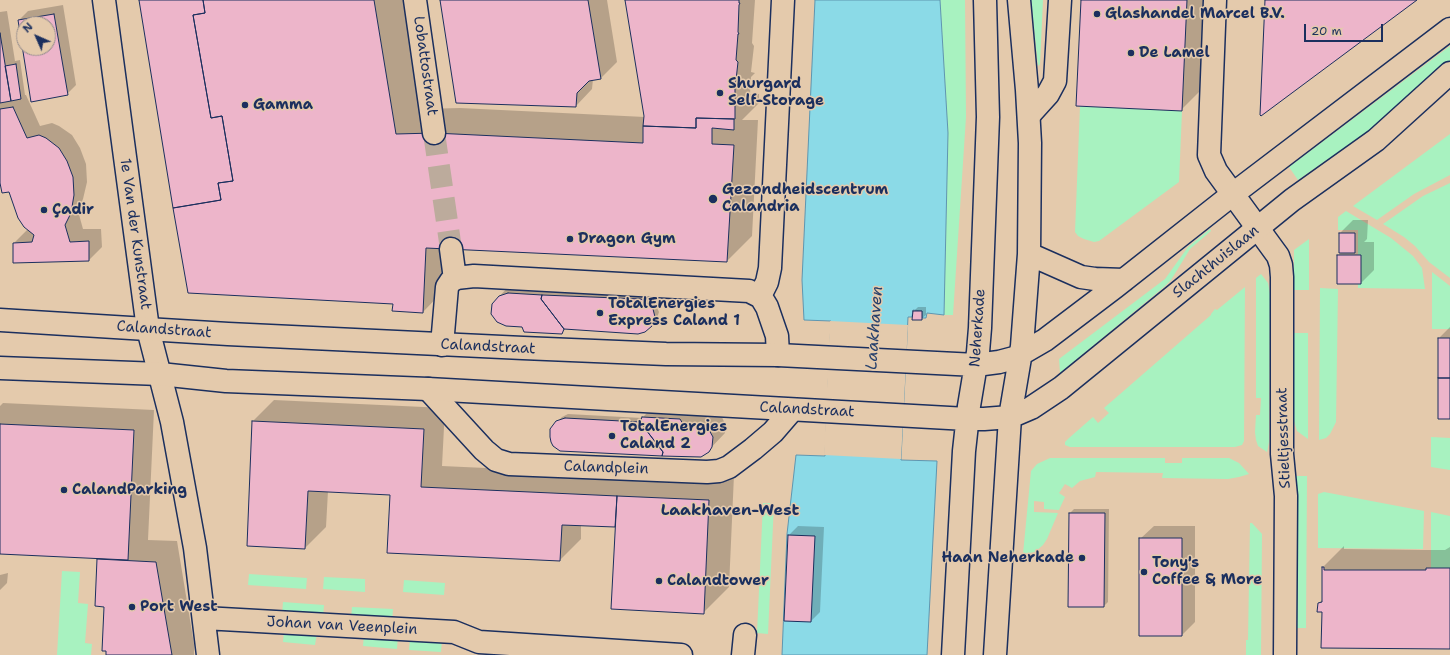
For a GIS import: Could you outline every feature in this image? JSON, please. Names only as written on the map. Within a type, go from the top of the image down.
[{"type":"main road","name":"1e Van der Kunstraat","points":[[104,0],[148,329],[172,422],[195,548],[208,655]]},
{"type":"main road","name":"Lobattostraat","points":[[415,0],[434,133]]},
{"type":"main road","points":[[760,296],[767,282],[770,268],[783,0]]},
{"type":"main road","name":"Neherkade","points":[[953,655],[962,479],[967,419],[976,365],[980,328],[988,117],[985,0]]},
{"type":"main road","points":[[995,655],[1010,417],[1024,329],[1029,254],[1029,115],[1018,0]]},
{"type":"main road","points":[[1029,115],[1048,94],[1055,81],[1060,0]]},
{"type":"main road","name":"Stieltjesstraat","points":[[1215,0],[1209,155],[1213,167],[1258,227],[1278,256],[1281,265],[1282,454],[1286,496],[1285,655]]},
{"type":"main road","points":[[976,365],[999,362],[1020,355],[1045,340],[1124,280],[1232,194],[1450,29]]},
{"type":"main road","name":"Slachthuislaan","points":[[967,419],[1010,417],[1031,408],[1052,394],[1305,190],[1380,136],[1450,73]]},
{"type":"main road","points":[[451,249],[455,279]]},
{"type":"main road","points":[[1029,254],[1081,277],[1090,279],[1124,280]]},
{"type":"main road","points":[[442,345],[446,292],[449,284],[455,279],[474,276],[751,291],[760,296],[765,302],[777,336],[778,355]]},
{"type":"main road","name":"Calandstraat","points":[[0,320],[442,345],[666,354],[778,355],[976,365]]},
{"type":"main road","name":"Calandstraat","points":[[0,368],[160,374],[226,381],[428,389],[967,419]]},
{"type":"main road","name":"Calandplein","points":[[428,389],[484,450],[496,460],[509,464],[707,472],[718,471],[729,467],[753,449],[772,432],[792,410]]},
{"type":"main road","name":"Johan van Veenplein","points":[[204,618],[454,632],[479,644],[681,655]]},
{"type":"green space","points":[[940,0],[965,0],[966,117],[953,315],[944,315],[948,133]]},
{"type":"green space","points":[[1031,0],[1043,0],[1040,64],[1038,66]]},
{"type":"green space","points":[[1450,46],[1450,61],[1426,79],[1361,141],[1328,159],[1298,180],[1289,167]]},
{"type":"green space","points":[[1080,106],[1182,111],[1179,182],[1099,241],[1094,242],[1078,236],[1075,232]]},
{"type":"green space","points":[[1450,134],[1450,175],[1414,194],[1377,220],[1353,206]]},
{"type":"green space","points":[[1450,183],[1450,278],[1429,262],[1415,246],[1404,237],[1383,224],[1423,196]]},
{"type":"green space","points":[[1346,211],[1391,238],[1413,256],[1422,268],[1425,289],[1358,288],[1358,230],[1338,230],[1338,217]]},
{"type":"green space","points":[[1210,229],[1211,231],[1190,249],[1171,280],[1164,287],[1060,373],[1059,359],[1165,279],[1188,247]]},
{"type":"green space","points":[[1309,239],[1309,290],[1294,290],[1294,250]]},
{"type":"green space","points":[[1432,272],[1450,286],[1450,329],[1432,329]]},
{"type":"green space","points":[[1261,274],[1268,283],[1270,294],[1269,442],[1267,452],[1258,446],[1255,432],[1256,415],[1260,415],[1261,398],[1256,398],[1256,278]]},
{"type":"green space","points":[[1245,287],[1244,441],[1242,445],[1235,447],[1070,447],[1065,445],[1065,442],[1069,438],[1093,417],[1098,423],[1109,413],[1104,408],[1211,315],[1215,309],[1217,310]]},
{"type":"green space","points":[[1320,288],[1338,289],[1336,422],[1330,434],[1326,438],[1319,440]]},
{"type":"green space","points":[[1294,333],[1308,333],[1308,439],[1297,431],[1294,421]]},
{"type":"green space","points":[[1431,437],[1450,438],[1450,470],[1431,467]]},
{"type":"green space","points":[[1050,458],[1165,458],[1165,463],[1182,463],[1182,458],[1229,458],[1239,463],[1249,474],[1228,479],[1162,478],[1163,473],[1096,472],[1095,477],[1080,481],[1072,488],[1065,484],[1059,493],[1065,497],[1059,510],[1044,509],[1044,502],[1034,501],[1034,512],[1058,513],[1043,545],[1035,552],[1023,554],[1031,471],[1037,464]]},
{"type":"green space","points":[[1293,476],[1307,476],[1306,628],[1292,628]]},
{"type":"green space","points":[[1324,492],[1424,511],[1423,549],[1318,548],[1318,494]]},
{"type":"green space","points":[[763,503],[774,503],[768,634],[757,633]]},
{"type":"green space","points":[[1431,512],[1450,516],[1450,568],[1431,568]]},
{"type":"green space","points":[[1250,523],[1252,523],[1262,534],[1261,655],[1246,655],[1246,640],[1248,640]]},
{"type":"green space","points":[[62,571],[80,572],[78,603],[88,604],[85,643],[92,644],[91,655],[57,655]]},
{"type":"green space","points":[[249,574],[307,578],[306,589],[248,585]]},
{"type":"green space","points":[[324,577],[365,579],[365,592],[323,589]]},
{"type":"green space","points":[[404,580],[445,583],[444,595],[403,592]]},
{"type":"green space","points":[[283,602],[324,605],[323,617],[282,615]]},
{"type":"green space","points":[[352,607],[393,609],[392,622],[351,619]]},
{"type":"green space","points":[[284,631],[317,633],[315,645],[283,642]]},
{"type":"green space","points":[[364,634],[398,636],[397,649],[363,646]]},
{"type":"green space","points":[[410,638],[442,640],[441,652],[409,650]]},
{"type":"water","name":"Laakhaven","points":[[815,0],[940,0],[948,133],[944,315],[927,313],[926,318],[922,318],[922,311],[913,310],[912,317],[908,317],[901,458],[901,460],[937,461],[927,655],[782,655],[787,534],[796,455],[825,456],[831,321],[804,320],[802,280]]},
{"type":"pier","points":[[830,321],[908,325],[901,459],[824,455]]},
{"type":"building","points":[[139,0],[203,0],[205,13],[193,15],[211,118],[222,116],[233,181],[218,183],[221,200],[173,208]]},
{"type":"building","points":[[203,0],[374,0],[396,134],[434,133],[643,143],[643,126],[696,128],[696,118],[734,119],[734,130],[712,128],[712,144],[734,145],[727,262],[426,248],[423,313],[392,311],[393,304],[188,293],[173,208],[221,200],[218,183],[233,181],[222,116],[211,118],[193,15],[205,13]]},
{"type":"building","points":[[440,0],[588,0],[601,79],[589,81],[577,93],[576,107],[456,103]]},
{"type":"building","points":[[625,0],[739,0],[735,119],[696,118],[696,128],[643,126],[644,116]]},
{"type":"building","name":"De Lamel","points":[[1081,0],[1187,0],[1182,111],[1076,106]]},
{"type":"building","points":[[1265,0],[1417,0],[1261,116]]},
{"type":"building","points":[[54,14],[54,16],[42,16]]},
{"type":"building","points":[[56,26],[68,95],[31,102],[24,56],[56,56]]},
{"type":"building","points":[[0,33],[11,101],[0,103]]},
{"type":"building","points":[[16,64],[21,99],[11,101],[5,66]]},
{"type":"building","points":[[13,107],[27,138],[39,135],[46,138],[59,148],[67,161],[73,177],[74,195],[71,213],[65,225],[70,242],[89,241],[89,261],[13,263],[13,243],[32,242],[34,235],[24,227],[18,218],[9,192],[2,193],[0,183],[0,109]]},
{"type":"building","points":[[1339,233],[1355,233],[1355,253],[1339,253]]},
{"type":"building","points":[[1337,255],[1361,255],[1361,284],[1337,284]]},
{"type":"building","points":[[508,293],[542,295],[541,299],[564,329],[562,334],[524,332],[522,327],[506,326],[497,322],[491,314],[492,304],[499,296]]},
{"type":"building","points":[[542,295],[641,299],[650,305],[653,309],[655,317],[652,326],[645,332],[638,334],[564,329],[541,299]]},
{"type":"building","points":[[913,311],[922,311],[922,320],[912,320]]},
{"type":"building","points":[[1438,338],[1450,338],[1450,378],[1438,378]]},
{"type":"building","points":[[1438,378],[1450,378],[1450,419],[1438,419]]},
{"type":"building","points":[[642,417],[680,419],[683,424],[700,425],[705,427],[709,430],[713,437],[712,447],[709,452],[701,457],[662,456],[663,452],[640,422]]},
{"type":"building","points":[[565,418],[640,422],[663,452],[662,456],[560,451],[553,446],[551,442],[550,429],[556,421]]},
{"type":"building","points":[[252,421],[424,429],[421,487],[617,496],[615,527],[562,525],[560,561],[387,553],[390,495],[308,491],[305,549],[247,546]]},
{"type":"building","points":[[0,424],[134,430],[128,560],[0,554]]},
{"type":"building","name":"Calandtower","points":[[617,496],[709,500],[704,614],[611,609]]},
{"type":"building","points":[[1069,513],[1105,513],[1104,607],[1068,607]]},
{"type":"building","points":[[788,535],[815,536],[811,622],[784,621]]},
{"type":"building","points":[[1139,538],[1182,538],[1182,636],[1139,636]]},
{"type":"building","name":"Port West","points":[[97,559],[156,562],[172,655],[106,655],[106,651],[102,651],[104,607],[95,606]]},
{"type":"building","points":[[1322,567],[1324,567],[1324,570],[1426,570],[1426,568],[1450,568],[1450,649],[1321,648],[1322,612],[1317,612],[1318,603],[1322,602]]},
{"type":"tunnel","points":[[434,133],[451,249]]},
{"type":"place","name":"Glashandel Marcel B.V.","points":[[1097,14]]},
{"type":"place","name":"De Lamel","points":[[1131,53]]},
{"type":"place","name":"Shurgard Self-Storage","points":[[720,93]]},
{"type":"place","name":"Gamma","points":[[245,105]]},
{"type":"place","name":"Gezondheidscentrum Calandria","points":[[713,199]]},
{"type":"place","name":"Çadir","points":[[44,210]]},
{"type":"place","name":"Dragon Gym","points":[[570,239]]},
{"type":"place","name":"TotalEnergies Express Caland 1","points":[[600,313]]},
{"type":"place","name":"TotalEnergies Caland 2","points":[[612,436]]},
{"type":"place","name":"CalandParking","points":[[64,490]]},
{"type":"place","name":"Haan Neherkade","points":[[1082,558]]},
{"type":"place","name":"Tony's Coffee & More","points":[[1144,572]]},
{"type":"place","name":"Calandtower","points":[[659,581]]},
{"type":"place","name":"Port West","points":[[132,607]]},
{"type":"district","name":"Laakhaven-West","points":[[730,511]]}]
